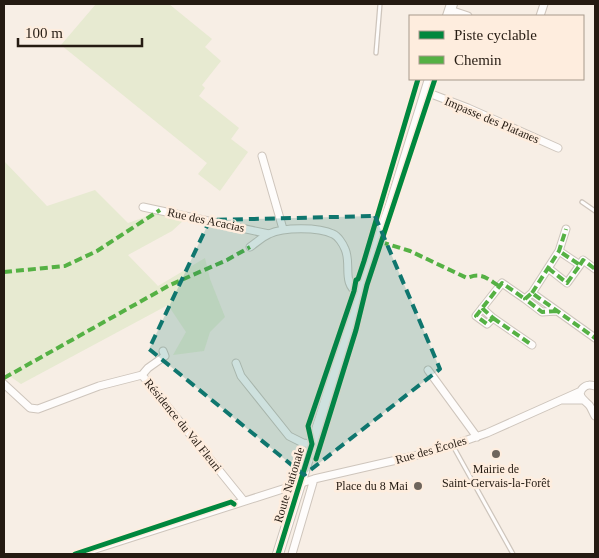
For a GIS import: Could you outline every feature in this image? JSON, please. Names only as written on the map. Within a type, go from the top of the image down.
[{"type":"main road","name":"Route Nationale","points":[[278,554],[359,294],[390,205],[430,80]]},
{"type":"street","points":[[450,10],[465,15]]},
{"type":"street","name":"Impasse des Platanes","points":[[426,92],[468,108],[558,148]]},
{"type":"street","points":[[262,156],[283,229]]},
{"type":"street","name":"Rue des Acacias","points":[[143,207],[268,234]]},
{"type":"street","name":"Rue des Acacias","points":[[250,247],[268,234],[283,229],[321,230],[335,235],[346,250],[348,281],[354,291],[359,294]]},
{"type":"street","points":[[525,299],[532,293],[560,251],[566,229]]},
{"type":"street","points":[[560,251],[580,265]]},
{"type":"street","points":[[548,268],[567,282],[583,260],[595,269]]},
{"type":"street","points":[[532,345],[494,318],[488,324],[476,316],[502,283],[542,312],[557,311]]},
{"type":"street","points":[[532,293],[595,338]]},
{"type":"street","points":[[142,375],[148,368],[165,356],[163,351]]},
{"type":"street","points":[[236,363],[241,376],[289,436],[294,440],[312,444]]},
{"type":"street","points":[[428,370],[477,437]]},
{"type":"street","name":"Résidence du Val Fleuri","points":[[4,384],[30,408],[38,409],[99,386],[142,375],[244,500]]},
{"type":"street","name":"Rue des Écoles","points":[[80,554],[314,479],[452,446],[477,437],[581,391],[585,386],[594,384]]},
{"type":"street","points":[[581,391],[595,416]]},
{"type":"street","name":"Rue des Écoles","points":[[557,401],[588,403]]},
{"type":"street","points":[[292,554],[314,479]]},
{"type":"lane","points":[[376,53],[380,4]]},
{"type":"lane","points":[[582,202],[595,211]]},
{"type":"lane","points":[[452,446],[513,554]]},
{"type":"highlighted area","points":[[375,216],[440,369],[304,475],[149,349],[210,220]]},
{"type":"green space","points":[[96,4],[169,4],[212,39],[205,47],[221,61],[202,85],[205,88],[199,96],[239,128],[231,139],[248,152],[220,191],[198,174],[207,163],[61,45]]},
{"type":"green space","points":[[4,161],[47,206],[95,190],[128,223],[168,209],[184,220],[172,231],[128,255],[158,286],[205,258],[210,279],[225,317],[210,332],[204,351],[173,355],[186,332],[168,305],[21,384],[4,372]]},
{"type":"marked path","points":[[4,272],[65,266],[97,251],[160,210]]},
{"type":"marked path","points":[[532,293],[559,251],[566,229]]},
{"type":"marked path","points":[[381,242],[410,251],[467,278],[480,276],[499,286]]},
{"type":"marked path","points":[[4,378],[170,285],[227,260],[250,247]]},
{"type":"marked path","points":[[548,268],[567,283],[580,265],[559,251]]},
{"type":"marked path","points":[[580,265],[583,260],[595,269]]},
{"type":"marked path","points":[[482,308],[493,318],[487,324],[476,316],[502,283],[525,299]]},
{"type":"marked path","points":[[557,311],[542,312],[525,299],[532,293],[595,338]]},
{"type":"marked path","points":[[493,318],[532,345]]},
{"type":"cycle path","points":[[278,554],[312,444],[308,426],[364,261],[418,80]]},
{"type":"cycle path","points":[[316,459],[356,330],[367,285],[435,80]]},
{"type":"cycle path","points":[[75,554],[231,502],[234,504]]},
{"type":"place","name":"Mairie de Saint-Gervais-la-Forêt","points":[[496,454]]},
{"type":"place","name":"Place du 8 Mai","points":[[418,486]]}]
